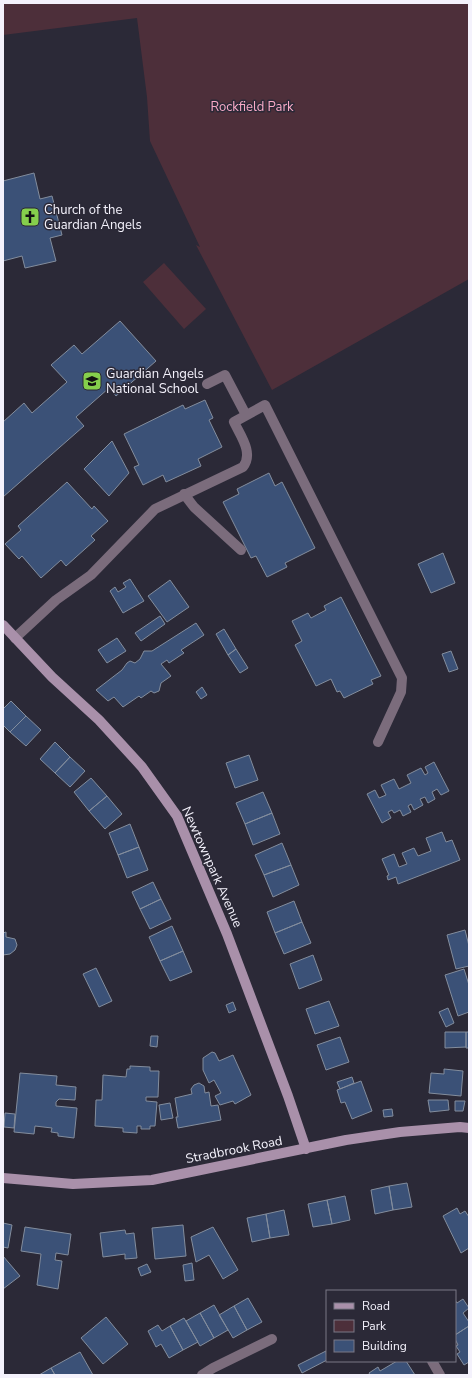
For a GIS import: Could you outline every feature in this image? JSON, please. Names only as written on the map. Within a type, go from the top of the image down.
[{"type":"main road","name":"Newtownpark Avenue","points":[[3,625],[52,678],[99,720],[142,767],[177,816],[227,934],[288,1096],[306,1149]]},
{"type":"main road","name":"Stradbrook Road","points":[[3,1178],[73,1184],[152,1180],[346,1140],[400,1132],[460,1127],[469,1128]]},
{"type":"street","points":[[207,384],[225,375],[246,415]]},
{"type":"street","points":[[15,638],[56,600],[91,575],[155,509],[243,467],[248,456],[234,422],[265,405],[402,678],[401,692],[378,742]]},
{"type":"street","points":[[184,494],[194,507],[241,550]]},
{"type":"street","points":[[202,1375],[272,1339]]},
{"type":"street","points":[[433,1362],[440,1375]]},
{"type":"green space","name":"Rockfield Park","points":[[3,3],[469,3],[469,279],[272,390],[196,245],[200,247],[150,141],[147,97],[137,18],[3,35]]},
{"type":"green space","points":[[164,263],[206,309],[184,329],[143,282]]},
{"type":"building","name":"Church of the Guardian Angels","points":[[34,173],[40,199],[52,196],[62,235],[50,238],[56,261],[25,268],[22,256],[3,261],[3,181]]},
{"type":"building","points":[[120,321],[156,361],[116,396],[109,388],[76,417],[84,426],[3,497],[3,422],[24,403],[32,413],[67,382],[51,365],[74,345],[82,354]]},
{"type":"building","points":[[205,400],[213,418],[209,420],[222,447],[198,459],[201,466],[166,482],[163,475],[143,485],[134,467],[139,465],[124,434],[183,405],[185,409]]},
{"type":"building","points":[[112,441],[129,473],[109,496],[84,469]]},
{"type":"building","points":[[269,473],[275,486],[282,482],[315,548],[285,563],[287,567],[267,577],[256,556],[251,558],[223,502],[239,494],[237,489]]},
{"type":"building","points":[[67,482],[92,509],[94,506],[108,521],[91,536],[95,540],[66,566],[61,560],[41,578],[22,556],[19,559],[5,544],[21,530],[18,526]]},
{"type":"building","points":[[443,553],[455,583],[431,593],[418,564]]},
{"type":"building","points":[[130,579],[144,601],[123,613],[110,591],[115,587],[118,592],[126,587],[123,583]]},
{"type":"building","points":[[170,580],[189,607],[167,622],[148,596]]},
{"type":"building","points":[[341,597],[381,676],[371,680],[373,684],[344,698],[340,691],[337,692],[331,679],[316,686],[295,645],[302,641],[292,621],[308,613],[311,618],[326,610],[324,606]]},
{"type":"building","points":[[160,616],[165,624],[141,641],[135,633]]},
{"type":"building","points":[[196,623],[204,635],[181,650],[184,653],[169,663],[167,660],[161,664],[171,676],[161,683],[159,691],[154,693],[151,691],[141,698],[139,696],[123,707],[114,697],[108,701],[96,690],[122,670],[127,663],[130,661],[135,663],[140,659],[144,651],[152,651]]},
{"type":"building","points":[[224,629],[236,649],[228,655],[216,634]]},
{"type":"building","points":[[117,638],[126,651],[107,663],[98,650]]},
{"type":"building","points":[[236,649],[248,668],[240,673],[228,655]]},
{"type":"building","points":[[451,651],[458,669],[449,672],[442,654]]},
{"type":"building","points":[[202,687],[207,695],[201,699],[196,692]]},
{"type":"building","points":[[11,701],[26,716],[10,732],[3,725],[3,709]]},
{"type":"building","points":[[26,716],[41,730],[26,746],[10,732]]},
{"type":"building","points":[[55,742],[70,757],[55,773],[40,759]]},
{"type":"building","points":[[249,755],[258,780],[235,788],[226,763]]},
{"type":"building","points":[[70,757],[85,771],[70,787],[55,773]]},
{"type":"building","points":[[434,762],[449,791],[441,795],[437,789],[432,792],[435,799],[428,803],[425,797],[420,799],[423,805],[414,810],[411,804],[408,806],[411,812],[403,816],[400,810],[394,813],[392,810],[388,812],[391,818],[382,823],[367,794],[375,790],[379,798],[386,795],[381,785],[394,779],[399,789],[411,783],[407,775],[421,768],[425,775],[428,773],[425,767]]},
{"type":"building","points":[[91,778],[107,796],[89,811],[74,792]]},
{"type":"building","points":[[263,792],[272,813],[245,824],[236,803]]},
{"type":"building","points":[[107,796],[122,814],[105,829],[89,811]]},
{"type":"building","points":[[272,813],[280,834],[253,845],[245,824]]},
{"type":"building","points":[[130,824],[139,847],[118,855],[109,833]]},
{"type":"building","points":[[442,832],[446,842],[452,840],[460,860],[398,884],[396,877],[388,880],[387,876],[389,875],[382,859],[394,854],[399,867],[407,864],[402,853],[414,848],[418,856],[431,851],[426,838]]},
{"type":"building","points":[[282,843],[291,865],[264,875],[255,855]]},
{"type":"building","points":[[139,847],[148,870],[127,878],[118,855]]},
{"type":"building","points":[[291,865],[299,885],[273,897],[264,875]]},
{"type":"building","points":[[153,882],[161,899],[140,909],[132,892]]},
{"type":"building","points":[[161,899],[171,919],[150,929],[140,909]]},
{"type":"building","points":[[294,901],[302,922],[275,933],[267,912]]},
{"type":"building","points":[[302,922],[311,943],[284,954],[275,933]]},
{"type":"building","points":[[172,926],[183,951],[160,961],[149,937]]},
{"type":"building","points":[[465,930],[469,946],[469,966],[456,969],[447,935]]},
{"type":"building","points":[[6,932],[6,937],[15,939],[17,945],[15,950],[10,954],[3,955],[3,933]]},
{"type":"building","points":[[183,951],[192,972],[170,981],[160,961]]},
{"type":"building","points":[[313,955],[322,980],[299,989],[290,964]]},
{"type":"building","points":[[96,968],[112,1001],[99,1007],[83,974]]},
{"type":"building","points":[[464,969],[469,985],[469,1012],[458,1016],[445,975]]},
{"type":"building","points":[[329,1001],[339,1026],[315,1034],[306,1009]]},
{"type":"building","points":[[233,1002],[236,1010],[229,1013],[226,1005]]},
{"type":"building","points":[[448,1008],[454,1023],[446,1027],[439,1012]]},
{"type":"building","points":[[445,1032],[466,1032],[466,1047],[445,1048]]},
{"type":"building","points":[[466,1032],[469,1032],[469,1048],[466,1048]]},
{"type":"building","points":[[151,1036],[158,1036],[157,1047],[150,1046]]},
{"type":"building","points":[[340,1037],[349,1062],[326,1070],[317,1045]]},
{"type":"building","points":[[212,1052],[215,1053],[219,1061],[233,1055],[251,1095],[235,1104],[233,1101],[220,1105],[215,1096],[221,1093],[214,1080],[209,1083],[203,1070],[203,1058]]},
{"type":"building","points":[[130,1066],[150,1067],[150,1071],[159,1071],[158,1097],[146,1097],[146,1101],[157,1102],[155,1126],[150,1126],[150,1129],[141,1129],[141,1126],[137,1126],[137,1133],[123,1132],[123,1128],[95,1126],[96,1100],[102,1100],[103,1075],[126,1077],[127,1069],[130,1069]]},
{"type":"building","points":[[444,1069],[463,1071],[461,1096],[429,1093],[431,1073],[444,1074]]},
{"type":"building","points":[[20,1073],[57,1076],[56,1085],[76,1087],[75,1100],[59,1099],[56,1102],[56,1106],[77,1108],[74,1138],[58,1136],[58,1133],[51,1132],[52,1128],[35,1126],[34,1134],[14,1132]]},
{"type":"building","points":[[352,1077],[354,1083],[340,1089],[337,1082]]},
{"type":"building","points":[[361,1081],[372,1111],[352,1119],[345,1102],[341,1103],[337,1090]]},
{"type":"building","points":[[199,1083],[204,1086],[205,1093],[209,1092],[211,1106],[218,1105],[221,1120],[178,1128],[175,1098],[192,1094],[191,1089],[194,1085]]},
{"type":"building","points":[[428,1100],[448,1100],[449,1110],[430,1112]]},
{"type":"building","points":[[455,1101],[465,1101],[463,1111],[455,1111]]},
{"type":"building","points":[[170,1103],[173,1118],[161,1120],[159,1105]]},
{"type":"building","points":[[392,1109],[393,1116],[384,1117],[383,1110]]},
{"type":"building","points":[[5,1113],[15,1114],[14,1128],[4,1127]]},
{"type":"building","points":[[407,1183],[412,1207],[393,1210],[389,1186]]},
{"type":"building","points":[[389,1186],[393,1210],[375,1214],[371,1190]]},
{"type":"building","points":[[345,1196],[350,1220],[332,1224],[327,1200]]},
{"type":"building","points":[[327,1200],[332,1224],[313,1227],[308,1204]]},
{"type":"building","points":[[457,1208],[460,1214],[465,1211],[469,1217],[469,1248],[461,1253],[443,1216]]},
{"type":"building","points":[[284,1210],[289,1235],[270,1238],[266,1214]]},
{"type":"building","points":[[266,1214],[270,1238],[252,1242],[247,1218]]},
{"type":"building","points":[[3,1223],[12,1225],[8,1248],[3,1247]]},
{"type":"building","points":[[183,1225],[186,1256],[155,1259],[152,1228]]},
{"type":"building","points":[[25,1227],[71,1234],[68,1255],[56,1253],[55,1260],[62,1261],[58,1289],[37,1285],[41,1254],[21,1251]]},
{"type":"building","points":[[213,1227],[238,1270],[223,1279],[209,1255],[196,1262],[191,1237]]},
{"type":"building","points":[[125,1230],[126,1234],[134,1233],[137,1258],[125,1259],[125,1254],[103,1257],[100,1233]]},
{"type":"building","points":[[3,1256],[20,1276],[3,1289]]},
{"type":"building","points":[[192,1263],[194,1280],[185,1281],[183,1265]]},
{"type":"building","points":[[147,1264],[151,1272],[141,1276],[138,1268]]},
{"type":"building","points":[[248,1298],[262,1322],[247,1330],[234,1306]]},
{"type":"building","points":[[463,1299],[469,1308],[463,1313],[469,1322],[469,1326],[456,1334],[456,1302],[457,1303]]},
{"type":"building","points":[[214,1305],[228,1330],[214,1338],[200,1313]]},
{"type":"building","points":[[234,1306],[247,1330],[233,1338],[219,1315]]},
{"type":"building","points":[[200,1313],[214,1338],[200,1346],[186,1321]]},
{"type":"building","points":[[106,1317],[128,1344],[103,1364],[81,1338]]},
{"type":"building","points":[[184,1318],[198,1342],[183,1350],[170,1326]]},
{"type":"building","points":[[158,1325],[162,1331],[170,1326],[183,1350],[169,1358],[161,1344],[156,1347],[148,1331]]},
{"type":"building","points":[[469,1326],[469,1362],[464,1365],[457,1354],[460,1352],[456,1346],[458,1345],[456,1341],[456,1334]]},
{"type":"building","points":[[326,1351],[326,1361],[302,1373],[298,1365]]},
{"type":"building","points":[[80,1352],[93,1375],[55,1375],[51,1368]]},
{"type":"building","points":[[395,1362],[407,1362],[415,1375],[370,1375],[369,1373],[378,1367],[380,1371]]},
{"type":"building","points":[[51,1368],[55,1375],[39,1375]]},
{"type":"place","name":"Church of the Guardian Angels","points":[[30,217]]},
{"type":"place","name":"Guardian Angels National School","points":[[92,381]]}]
